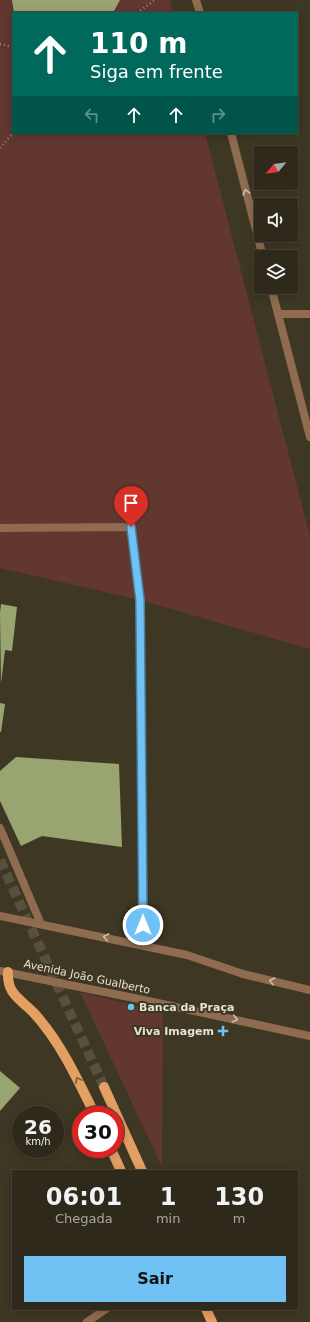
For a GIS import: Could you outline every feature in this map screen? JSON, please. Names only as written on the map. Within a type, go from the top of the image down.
[{"type":"main road","points":[[4,971],[14,994],[33,1013],[54,1040],[71,1067],[90,1106]]},
{"type":"main road","points":[[104,1087],[142,1170]]},
{"type":"main road","points":[[115,1158],[121,1170]]},
{"type":"main road","points":[[206,1310],[212,1322]]},
{"type":"street","points":[[196,0],[200,12]]},
{"type":"street","points":[[231,134],[261,250]]},
{"type":"street","points":[[273,294],[310,437]]},
{"type":"street","points":[[278,314],[310,314]]},
{"type":"street","points":[[0,528],[131,527],[140,600],[143,945]]},
{"type":"street","points":[[0,828],[41,924]]},
{"type":"street","points":[[0,916],[187,954],[243,974],[310,990]]},
{"type":"street","name":"Avenida João Gualberto","points":[[4,971],[310,1036]]},
{"type":"street","points":[[87,1322],[105,1310]]},
{"type":"path","points":[[138,12],[155,0]]},
{"type":"path","points":[[0,44],[12,47]]},
{"type":"path","points":[[0,148],[12,134]]},
{"type":"shaded area","points":[[0,0],[12,0],[14,12],[12,12],[12,134],[205,134],[310,536],[310,649],[140,600],[0,568]]},
{"type":"shaded area","points":[[120,0],[170,0],[173,12],[114,12]]},
{"type":"shaded area","points":[[80,992],[163,1013],[162,1167]]},
{"type":"building","points":[[12,0],[120,0],[114,12],[14,12]]},
{"type":"building","points":[[1,604],[17,607],[12,651],[5,650],[1,684],[0,613]]},
{"type":"building","points":[[0,703],[5,704],[1,732],[0,732]]},
{"type":"building","points":[[16,757],[119,764],[122,847],[42,836],[21,846],[0,801],[0,771]]},
{"type":"building","points":[[0,1071],[20,1088],[0,1111]]},
{"type":"tunnel","points":[[0,860],[104,1087]]},
{"type":"place","name":"Banca da Praça","points":[[131,1007]]},
{"type":"place","name":"Viva Imagem","points":[[223,1031]]},
{"type":"route","points":[[131,527],[140,600],[143,925]]}]
